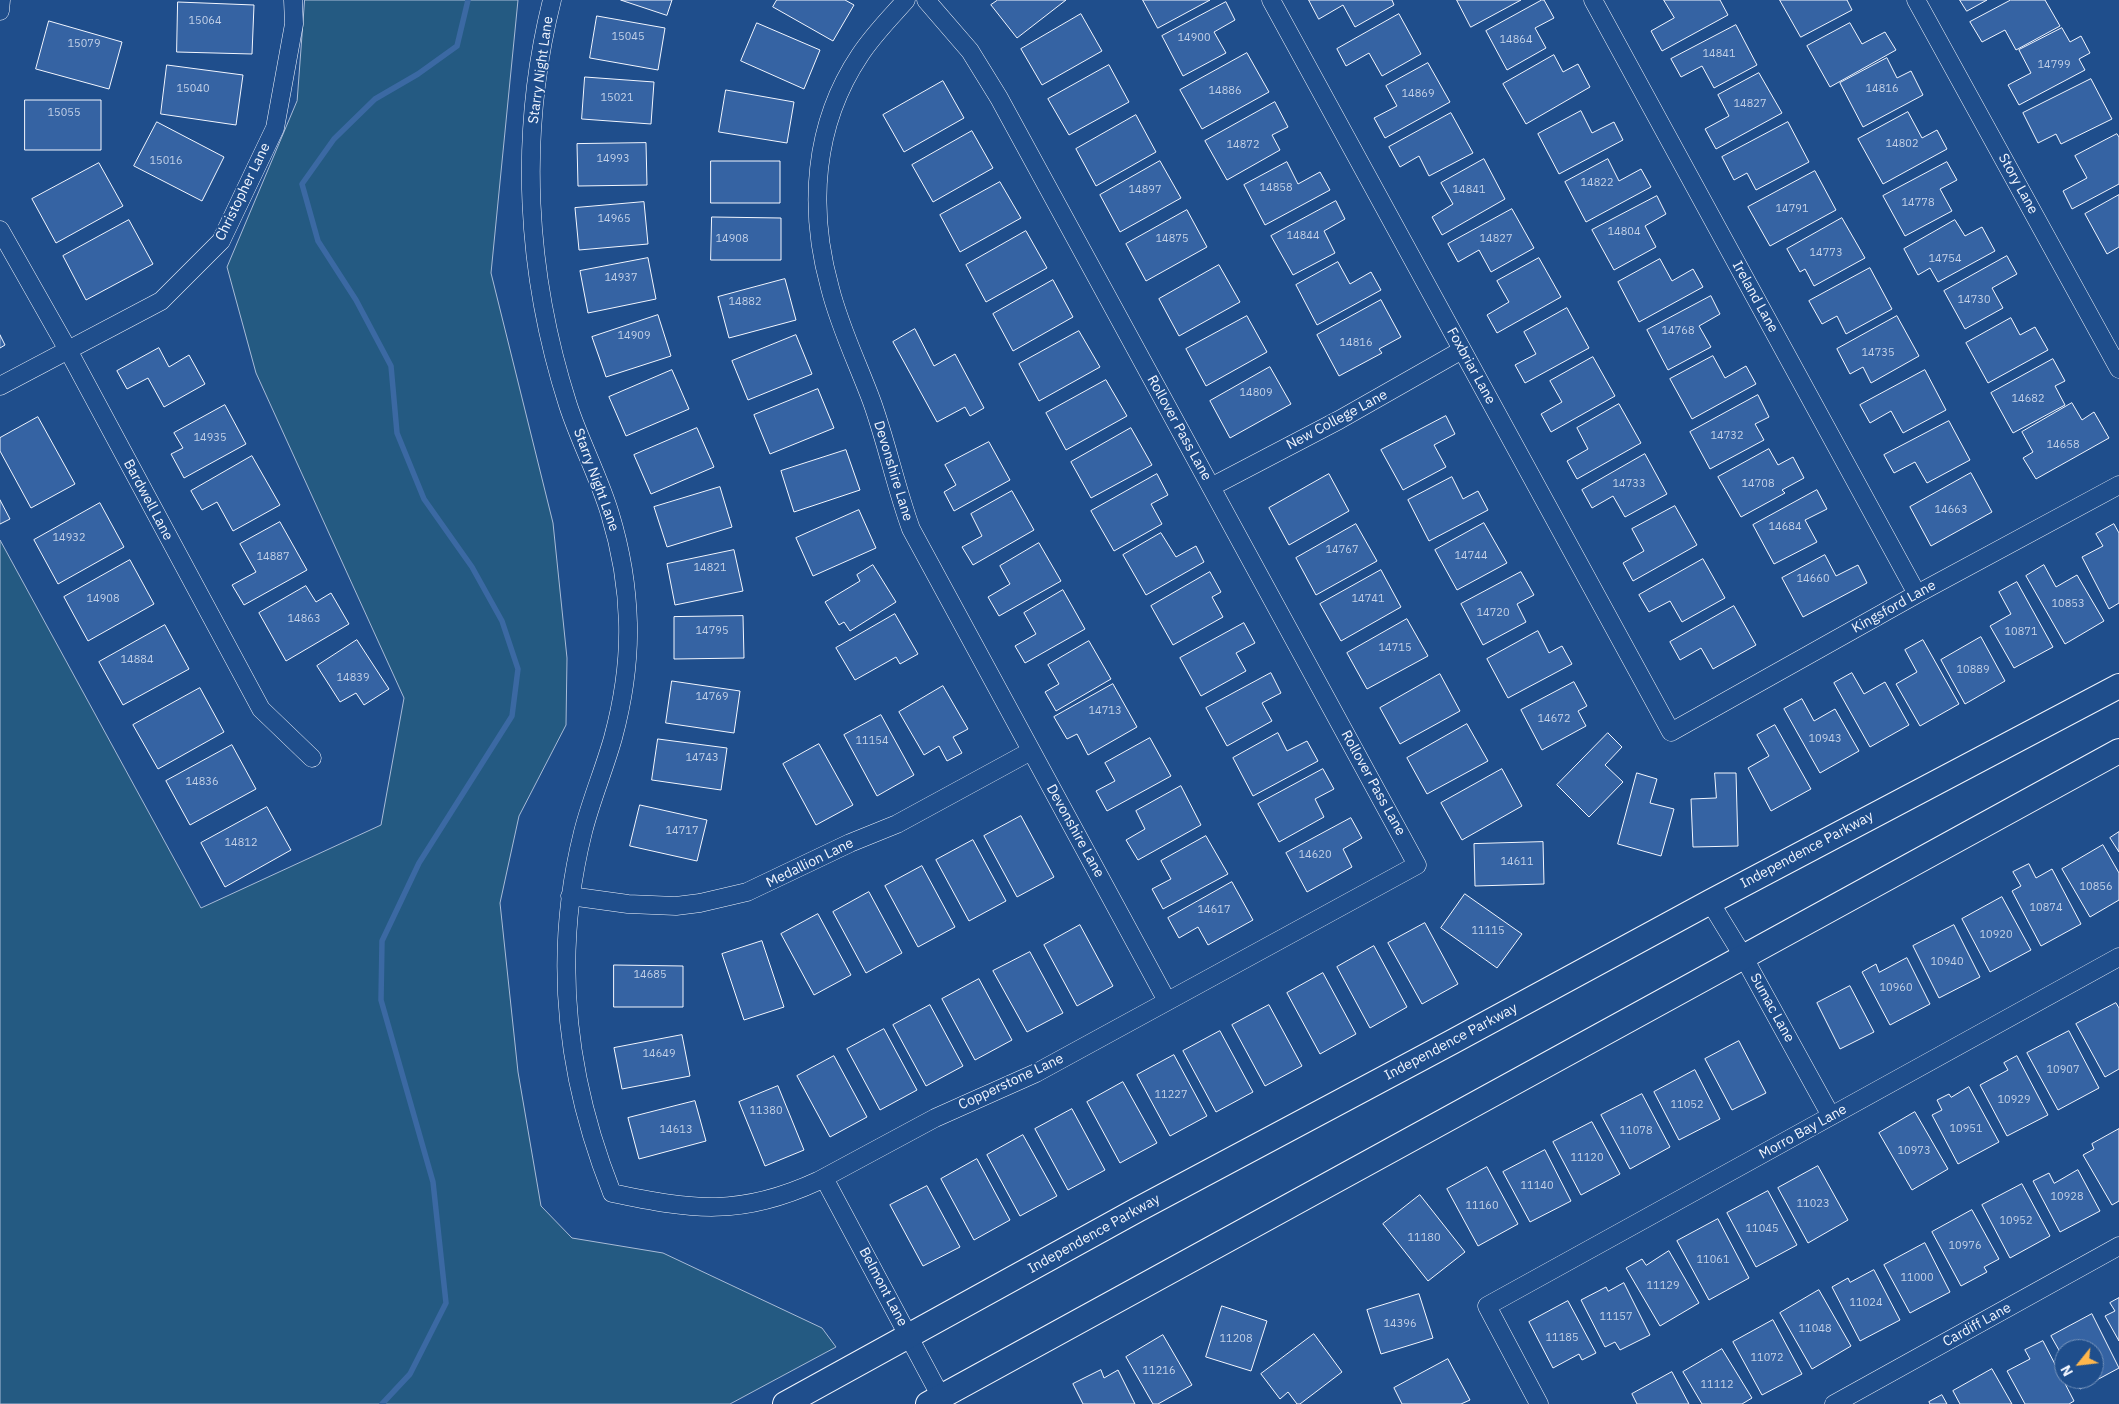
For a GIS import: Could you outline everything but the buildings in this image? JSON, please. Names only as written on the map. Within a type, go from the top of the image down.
[{"type":"main road","name":"Independence Parkway","points":[[785,1404],[1137,1210],[1710,902],[2119,686]]},
{"type":"main road","points":[[935,1400],[2119,751]]},
{"type":"street","points":[[0,11],[2,0]]},
{"type":"street","name":"Christopher Lane","points":[[0,386],[161,301],[221,241],[274,128],[294,24],[293,0]]},
{"type":"street","name":"Starry Night Lane","points":[[552,0],[539,62],[531,140],[531,208],[535,257],[542,305],[558,372],[570,409],[610,512],[627,597],[628,626],[624,684],[619,712],[583,831],[570,896],[566,964],[569,1030],[574,1064],[584,1113],[599,1161],[612,1193]]},
{"type":"street","name":"Devonshire Lane","points":[[906,0],[873,37],[860,55],[848,75],[830,116],[819,160],[817,182],[817,219],[830,288],[838,314],[876,412],[911,529],[1167,1001]]},
{"type":"street","name":"Rollover Pass Lane","points":[[926,0],[953,30],[985,74],[1417,865]]},
{"type":"street","name":"Foxbriar Lane","points":[[1271,0],[1671,732]]},
{"type":"street","name":"Ireland Lane","points":[[1592,0],[1917,594]]},
{"type":"street","name":"Story Lane","points":[[1916,0],[2119,369]]},
{"type":"street","name":"Bardwell Lane","points":[[0,230],[68,350],[261,709],[312,758]]},
{"type":"street","name":"New College Lane","points":[[1211,486],[1339,420],[1462,350]]},
{"type":"street","name":"Kingsford Lane","points":[[1671,732],[1917,594],[2119,485]]},
{"type":"street","name":"Medallion Lane","points":[[570,896],[636,905],[676,906],[724,899],[747,892],[850,843],[897,824],[1031,751]]},
{"type":"street","name":"Copperstone Lane","points":[[612,1193],[679,1206],[720,1208],[740,1206],[780,1197],[824,1178],[961,1105],[1036,1073],[1417,865]]},
{"type":"street","name":"Sumac Lane","points":[[1710,902],[1743,956],[1832,1116]]},
{"type":"street","name":"Morro Bay Lane","points":[[1539,1404],[1487,1306],[2119,957]]},
{"type":"street","name":"Belmont Lane","points":[[824,1178],[909,1337],[935,1400]]},
{"type":"street","name":"Cardiff Lane","points":[[1834,1404],[2119,1246]]},
{"type":"shaded area","points":[[305,0],[518,0],[491,273],[553,523],[567,658],[566,725],[519,816],[500,903],[518,1072],[541,1206],[572,1238],[663,1253],[822,1328],[836,1347],[730,1404],[0,1404],[0,540],[201,908],[381,825],[404,698],[256,373],[227,267],[297,101]]},
{"type":"waterway","points":[[382,1404],[410,1374],[446,1303],[433,1182],[381,1000],[382,941],[419,863],[512,716],[518,669],[502,621],[472,567],[424,499],[397,433],[391,366],[356,300],[318,241],[302,184],[334,139],[375,99],[418,74],[457,46],[468,0]]}]
